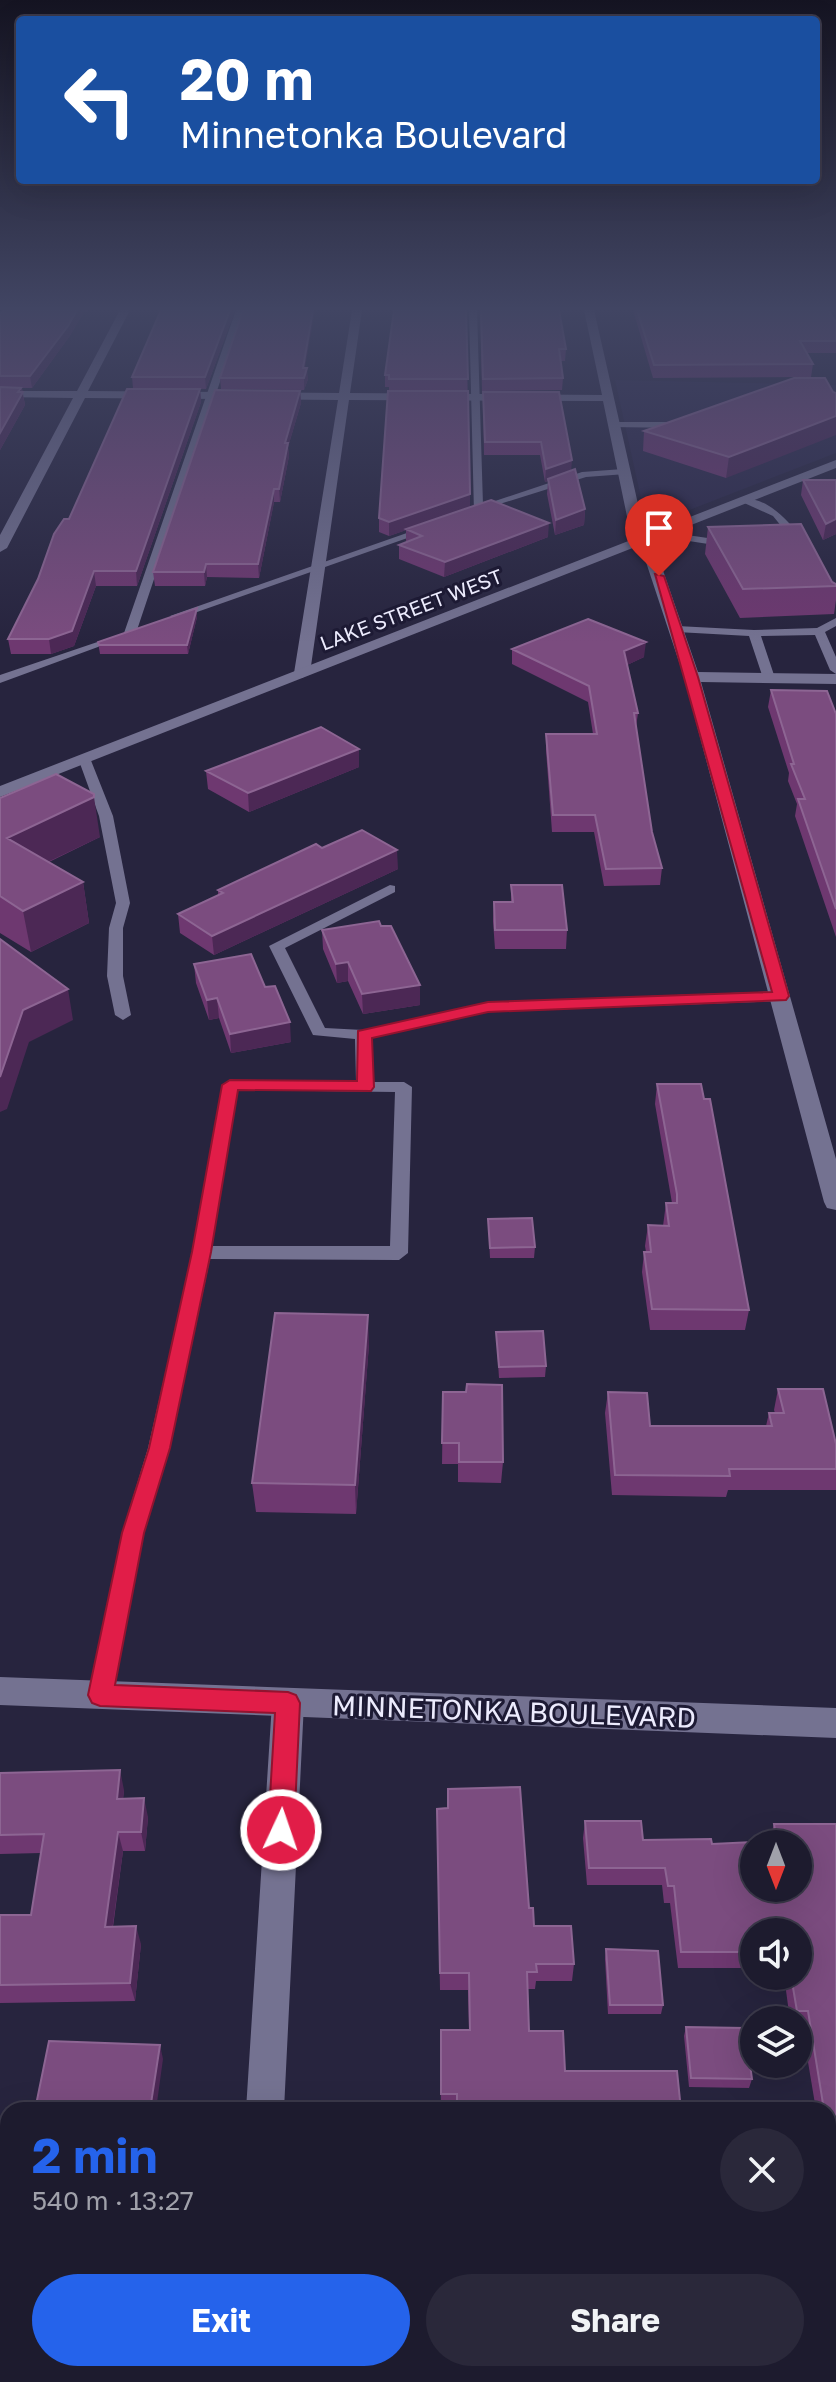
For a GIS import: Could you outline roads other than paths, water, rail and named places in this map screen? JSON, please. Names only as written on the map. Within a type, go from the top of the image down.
[{"type":"street","points":[[0,548],[66,421]]},
{"type":"street","points":[[302,673],[340,421]]},
{"type":"street","points":[[612,421],[636,526],[652,537],[836,1202]]},
{"type":"street","name":"LAKE STREET WEST","points":[[0,792],[836,464]]},
{"type":"street","points":[[692,677],[836,679]]},
{"type":"street","name":"MINNETONKA BOULEVARD","points":[[0,1691],[836,1723]]},
{"type":"street","points":[[265,2102],[288,1703]]},
{"type":"lane","points":[[130,633],[201,421]]},
{"type":"lane","points":[[475,421],[473,512],[585,474],[623,472]]},
{"type":"lane","points":[[613,425],[689,425]]},
{"type":"lane","points":[[745,500],[777,514],[807,554]]},
{"type":"lane","points":[[774,535],[782,530],[784,523]]},
{"type":"lane","points":[[159,622],[442,524]]},
{"type":"lane","points":[[652,537],[704,543],[739,543]]},
{"type":"lane","points":[[677,629],[754,633],[819,631],[836,621]]},
{"type":"lane","points":[[0,679],[145,628]]},
{"type":"lane","points":[[819,631],[836,670]]},
{"type":"lane","points":[[754,633],[769,678]]},
{"type":"lane","points":[[84,758],[106,816],[123,903],[116,928],[115,976],[123,1015]]},
{"type":"lane","points":[[390,889],[277,946],[319,1032],[363,1035],[488,1007],[781,996]]},
{"type":"lane","points":[[363,1035],[365,1087]]},
{"type":"lane","points":[[100,1695],[133,1533],[159,1448],[202,1252],[230,1085],[404,1087],[399,1253],[202,1252]]}]
